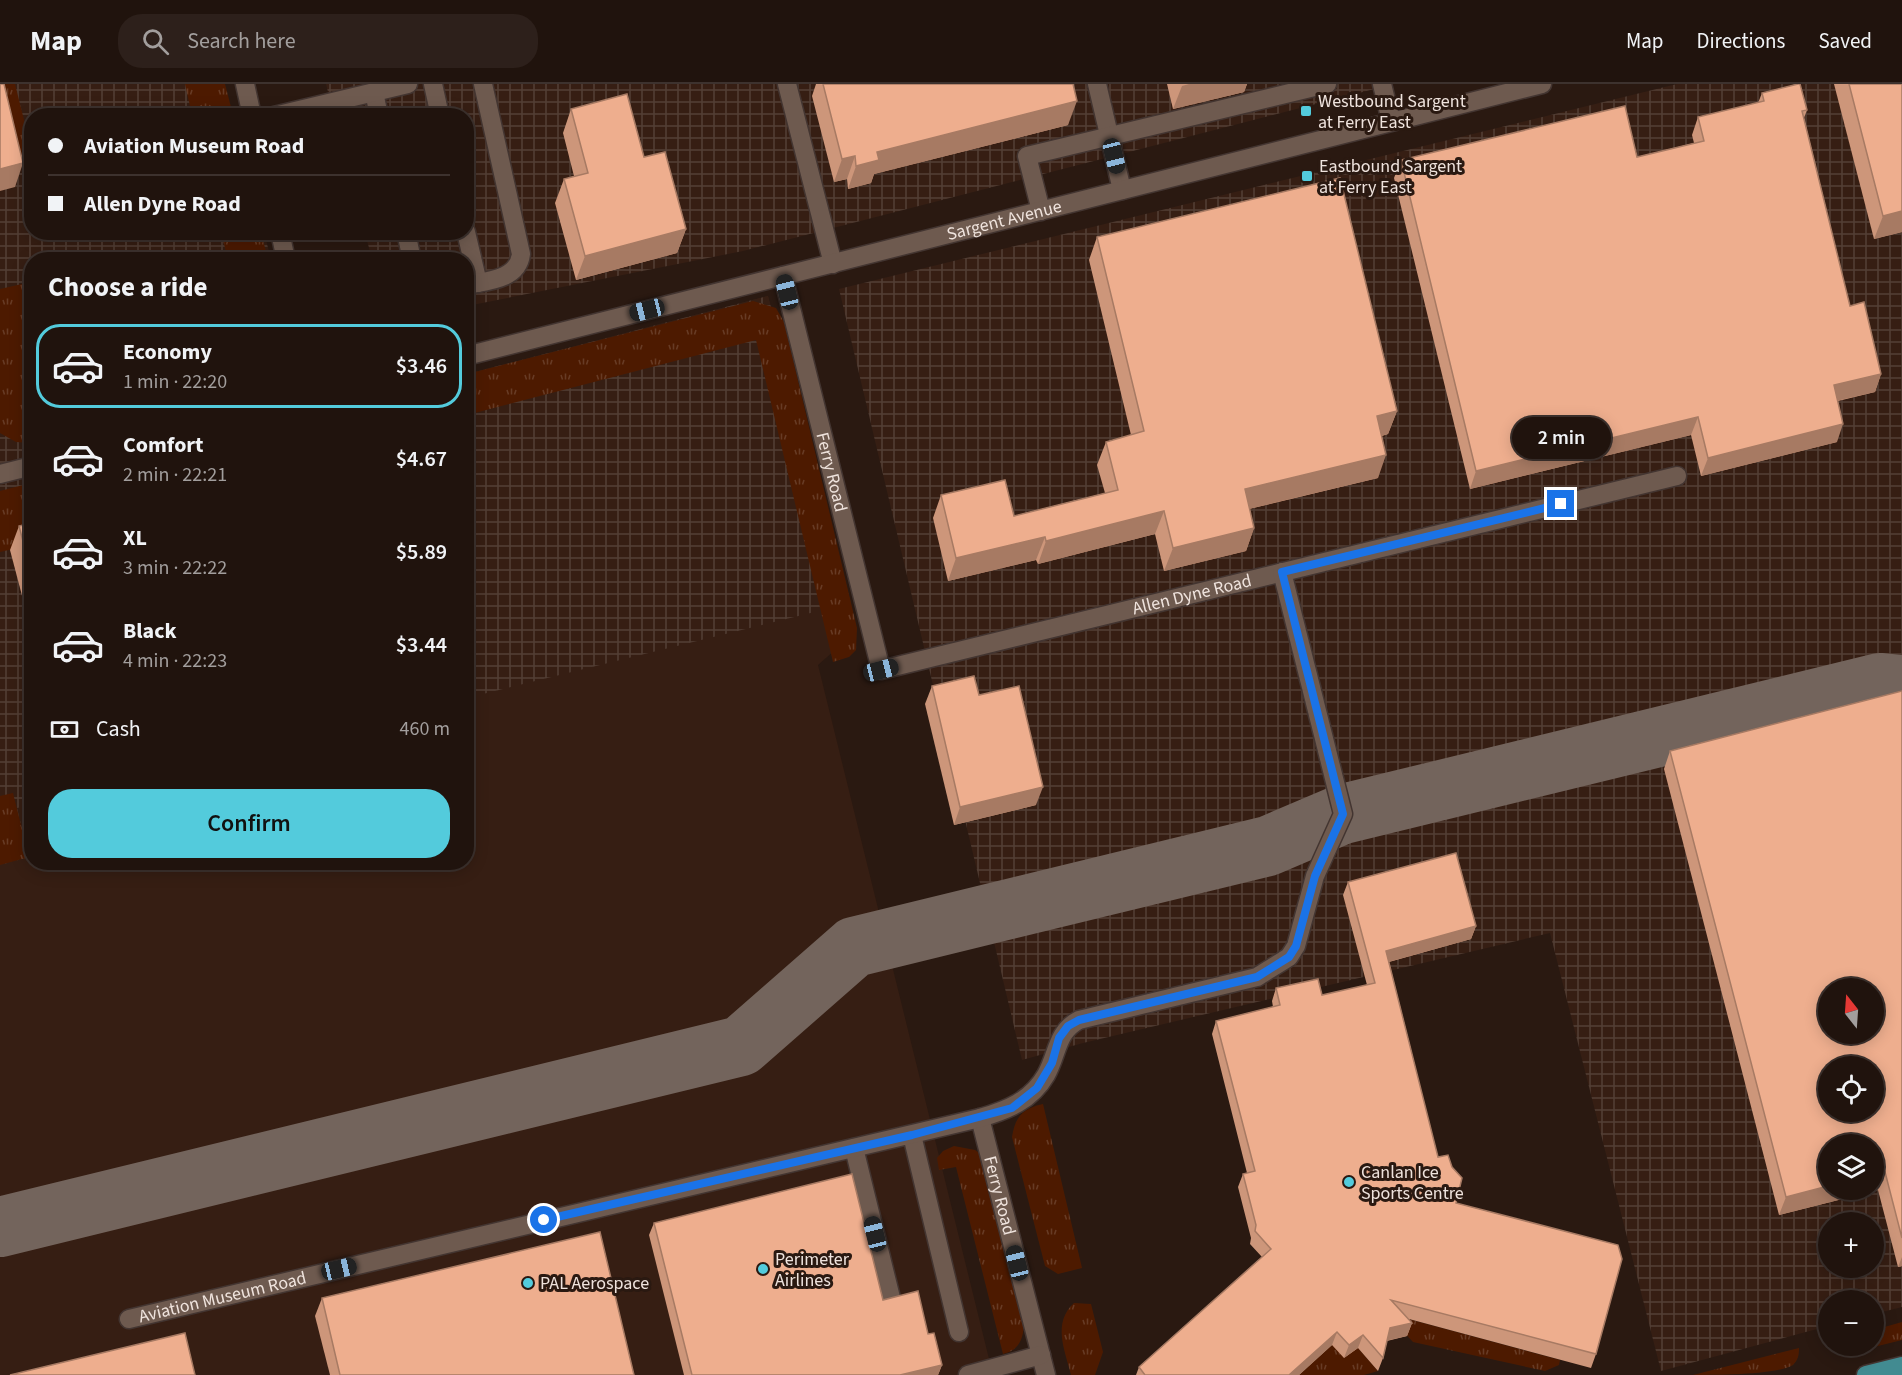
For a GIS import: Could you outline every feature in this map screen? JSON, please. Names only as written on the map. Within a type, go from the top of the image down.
[{"type":"main road","points":[[1866,1375],[1902,1366]]},
{"type":"street","points":[[245,84],[250,108]]},
{"type":"street","points":[[307,108],[408,84]]},
{"type":"street","points":[[433,84],[438,108]]},
{"type":"street","points":[[474,283],[509,274],[516,269],[521,254],[483,84]]},
{"type":"street","points":[[787,84],[833,264]]},
{"type":"street","points":[[1097,84],[1122,190]]},
{"type":"street","points":[[1041,211],[1027,156],[1327,84]]},
{"type":"street","points":[[1382,84],[1392,121]]},
{"type":"street","name":"Sargent Avenue","points":[[474,354],[1542,84]]},
{"type":"street","points":[[374,92],[378,108]]},
{"type":"street","name":"Ferry Road","points":[[783,276],[881,670]]},
{"type":"street","points":[[0,474],[24,468]]},
{"type":"street","name":"Allen Dyne Road","points":[[881,670],[1677,476]]},
{"type":"street","name":"Aviation Museum Road","points":[[129,1319],[980,1118],[1012,1108],[1037,1088],[1045,1077],[1059,1038],[1068,1026],[1079,1020],[1257,977],[1289,957],[1296,946],[1315,876],[1343,814],[1282,572]]},
{"type":"street","name":"Ferry Road","points":[[980,1118],[1046,1375]]},
{"type":"street","points":[[912,1135],[959,1332]]},
{"type":"street","points":[[854,1148],[891,1298]]},
{"type":"street","points":[[968,1375],[1041,1355]]},
{"type":"shaded area","points":[[0,84],[224,84],[230,108],[24,108],[24,240],[266,240],[269,252],[24,252],[24,807],[17,808],[24,837],[24,858],[0,865]]},
{"type":"shaded area","points":[[326,84],[1394,84],[743,251],[474,305],[474,252],[370,252],[367,240],[474,240],[474,108],[332,108]]},
{"type":"shaded area","points":[[1677,84],[1902,84],[1902,1307],[1884,1312],[1884,1290],[1818,1290],[1818,1329],[1661,1371],[1550,933],[1083,1043],[1022,1060],[839,289]]},
{"type":"shaded area","points":[[768,296],[852,635],[818,665],[993,1375],[0,1375],[0,495],[24,489],[24,870],[474,870],[474,372]]},
{"type":"shaded area","points":[[768,296],[851,603],[474,696],[474,372]]},
{"type":"green space","points":[[0,84],[15,84],[24,120],[24,161],[9,164]]},
{"type":"green space","points":[[185,84],[225,84],[231,108],[190,108]]},
{"type":"green space","points":[[223,240],[263,240],[266,252],[226,252]]},
{"type":"green space","points":[[24,284],[24,443],[16,442],[0,433],[0,289]]},
{"type":"green space","points":[[753,301],[776,308],[784,322],[857,628],[856,650],[849,657],[833,662],[756,340],[474,413],[474,372]]},
{"type":"green space","points":[[24,485],[24,547],[0,552],[0,491]]},
{"type":"green space","points":[[13,793],[24,837],[24,858],[0,865],[0,796]]},
{"type":"green space","points":[[1043,1104],[1082,1268],[1058,1274],[1045,1266],[1012,1137],[1015,1124],[1021,1114]]},
{"type":"green space","points":[[954,1146],[975,1150],[982,1155],[1024,1325],[1019,1344],[1008,1353],[1003,1354],[956,1167],[939,1170],[937,1158],[943,1151]]},
{"type":"green space","points":[[1074,1303],[1091,1304],[1103,1352],[1095,1375],[1071,1375],[1062,1328],[1063,1319]]},
{"type":"green space","points":[[1401,1317],[1560,1360],[1559,1365],[1545,1371],[1413,1342],[1399,1327]]},
{"type":"green space","points":[[1902,1322],[1902,1340],[1884,1344],[1884,1327]]},
{"type":"green space","points":[[1332,1345],[1358,1348],[1378,1371],[1364,1375],[1299,1375]]},
{"type":"green space","points":[[1799,1348],[1793,1365],[1774,1371],[1693,1375]]},
{"type":"building","points":[[0,84],[4,84],[23,163],[0,169]]},
{"type":"building","points":[[823,84],[1073,84],[1077,101],[877,152],[879,160],[856,166],[855,156],[842,159]]},
{"type":"building","points":[[1800,84],[1807,110],[1802,111],[1850,306],[1864,302],[1881,374],[1834,385],[1843,424],[1708,458],[1698,417],[1476,471],[1401,160],[1625,106],[1637,157],[1704,141],[1698,117],[1764,101],[1762,93]]},
{"type":"building","points":[[1849,84],[1902,84],[1902,211],[1883,216]]},
{"type":"building","points":[[627,94],[644,157],[665,152],[686,229],[585,256],[564,179],[588,173],[571,109]]},
{"type":"building","points":[[1340,178],[1397,411],[1377,416],[1386,455],[1245,489],[1254,528],[1173,548],[1164,511],[1046,541],[1045,537],[956,558],[941,495],[1005,480],[1014,516],[1118,490],[1106,442],[1144,431],[1097,237]]},
{"type":"building","points":[[24,525],[24,545],[19,526]]},
{"type":"building","points":[[974,676],[979,695],[1019,686],[1043,787],[960,807],[932,686]]},
{"type":"building","points":[[1902,691],[1902,1238],[1884,1172],[1884,1134],[1818,1134],[1818,1189],[1786,1197],[1670,751]]},
{"type":"building","name":"Canlan Ice Sports Centre","points":[[1456,853],[1476,926],[1386,951],[1438,1157],[1448,1155],[1452,1167],[1462,1178],[1456,1203],[1618,1245],[1622,1259],[1596,1354],[1391,1300],[1412,1323],[1390,1328],[1383,1358],[1363,1335],[1349,1345],[1337,1332],[1289,1375],[1145,1375],[1139,1367],[1271,1249],[1255,1231],[1256,1225],[1243,1174],[1255,1171],[1216,1021],[1280,1005],[1276,988],[1318,979],[1322,995],[1375,983],[1348,882]]},
{"type":"building","name":"Perimeter Airlines","points":[[852,1174],[883,1300],[918,1291],[928,1334],[934,1333],[942,1365],[900,1375],[692,1375],[654,1223]]},
{"type":"building","name":"PAL Aerospace","points":[[600,1232],[634,1375],[340,1375],[322,1298]]},
{"type":"building","points":[[185,1333],[195,1375],[10,1375]]},
{"type":"taxiway","points":[[0,1227],[741,1046],[854,947],[1268,846],[1343,814],[1880,683],[1902,685]]},
{"type":"place","name":"Westbound Sargent at Ferry East","points":[[1306,111]]},
{"type":"place","name":"Eastbound Sargent at Ferry East","points":[[1307,176]]},
{"type":"place","name":"Canlan Ice Sports Centre","points":[[1349,1182]]},
{"type":"place","name":"Perimeter Airlines","points":[[763,1269]]},
{"type":"place","name":"PAL Aerospace","points":[[528,1283]]},
{"type":"route","points":[[544,1220],[912,1135],[1012,1108],[1037,1088],[1052,1063],[1059,1038],[1068,1026],[1079,1020],[1257,977],[1273,969],[1289,957],[1296,946],[1315,876],[1343,814],[1282,572],[1561,504]]}]
